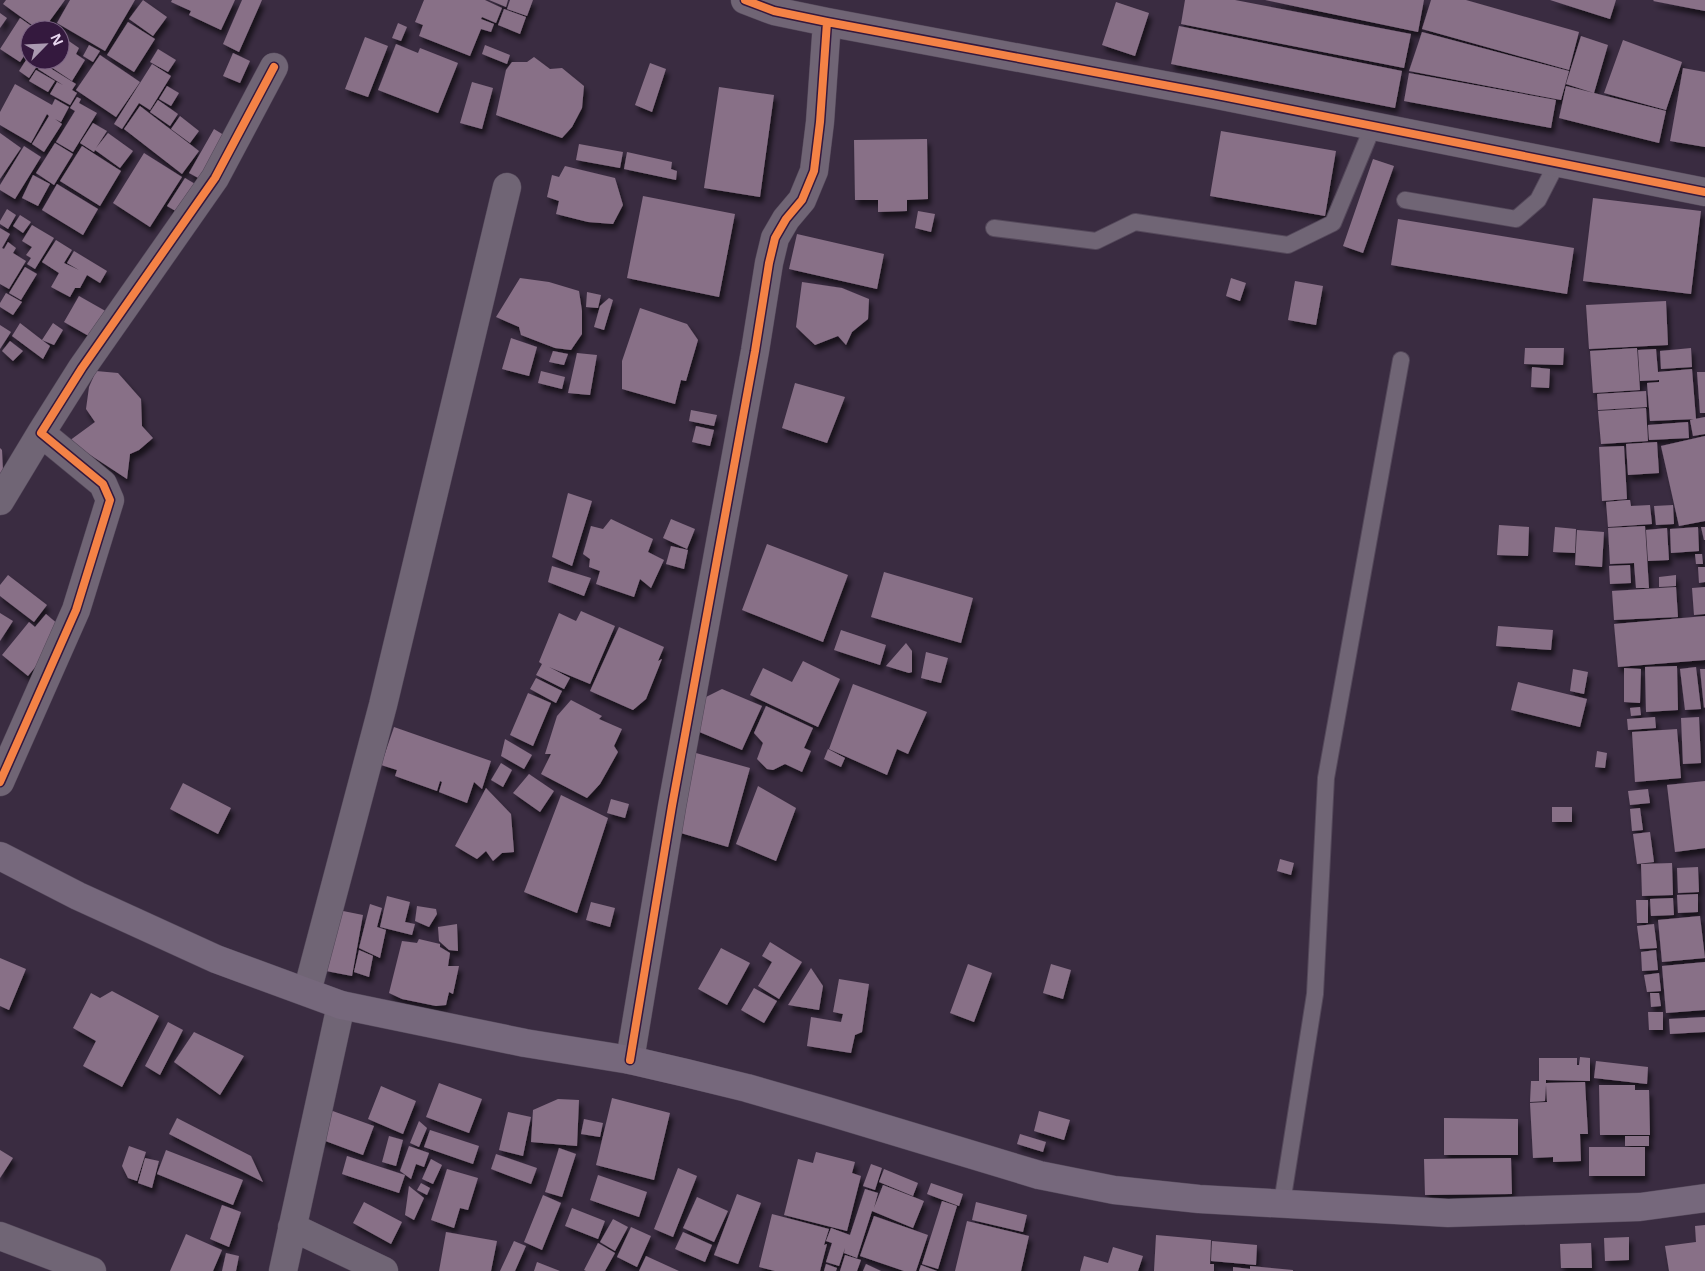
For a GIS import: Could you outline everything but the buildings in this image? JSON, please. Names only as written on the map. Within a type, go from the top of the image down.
[{"type":"main road","points":[[0,856],[78,896],[216,960],[341,1005],[524,1043],[630,1060],[747,1088],[1039,1175],[1114,1190],[1199,1199],[1448,1213],[1640,1207],[1705,1198]]},
{"type":"street","points":[[745,0],[775,5],[827,22],[1212,94],[1705,192]]},
{"type":"street","points":[[630,1060],[672,806],[769,263],[775,238],[786,218],[802,200],[814,171],[820,122],[827,22]]},
{"type":"street","points":[[0,501],[82,368],[215,178],[274,67]]},
{"type":"street","points":[[307,992],[384,706],[507,186]]},
{"type":"street","points":[[0,782],[76,610],[110,500],[103,484],[41,433]]},
{"type":"street","points":[[283,1271],[341,1005]]},
{"type":"street","points":[[292,1227],[384,1271]]},
{"type":"street","points":[[0,1236],[92,1271]]},
{"type":"lane","points":[[994,228],[1096,241],[1135,222],[1288,245],[1333,223],[1373,126]]},
{"type":"lane","points":[[1405,200],[1516,219],[1538,200],[1557,163]]},
{"type":"lane","points":[[1282,1204],[1315,994],[1326,778],[1401,360]]},
{"type":"cycle path","points":[[745,0],[774,11],[827,22],[1212,94],[1705,192]]},
{"type":"cycle path","points":[[630,1060],[672,806],[755,351],[769,263],[775,238],[786,219],[802,200],[814,171],[820,122],[827,22]]},
{"type":"cycle path","points":[[0,782],[76,610],[110,500],[103,484],[41,433],[82,368],[215,178],[274,67]]}]
